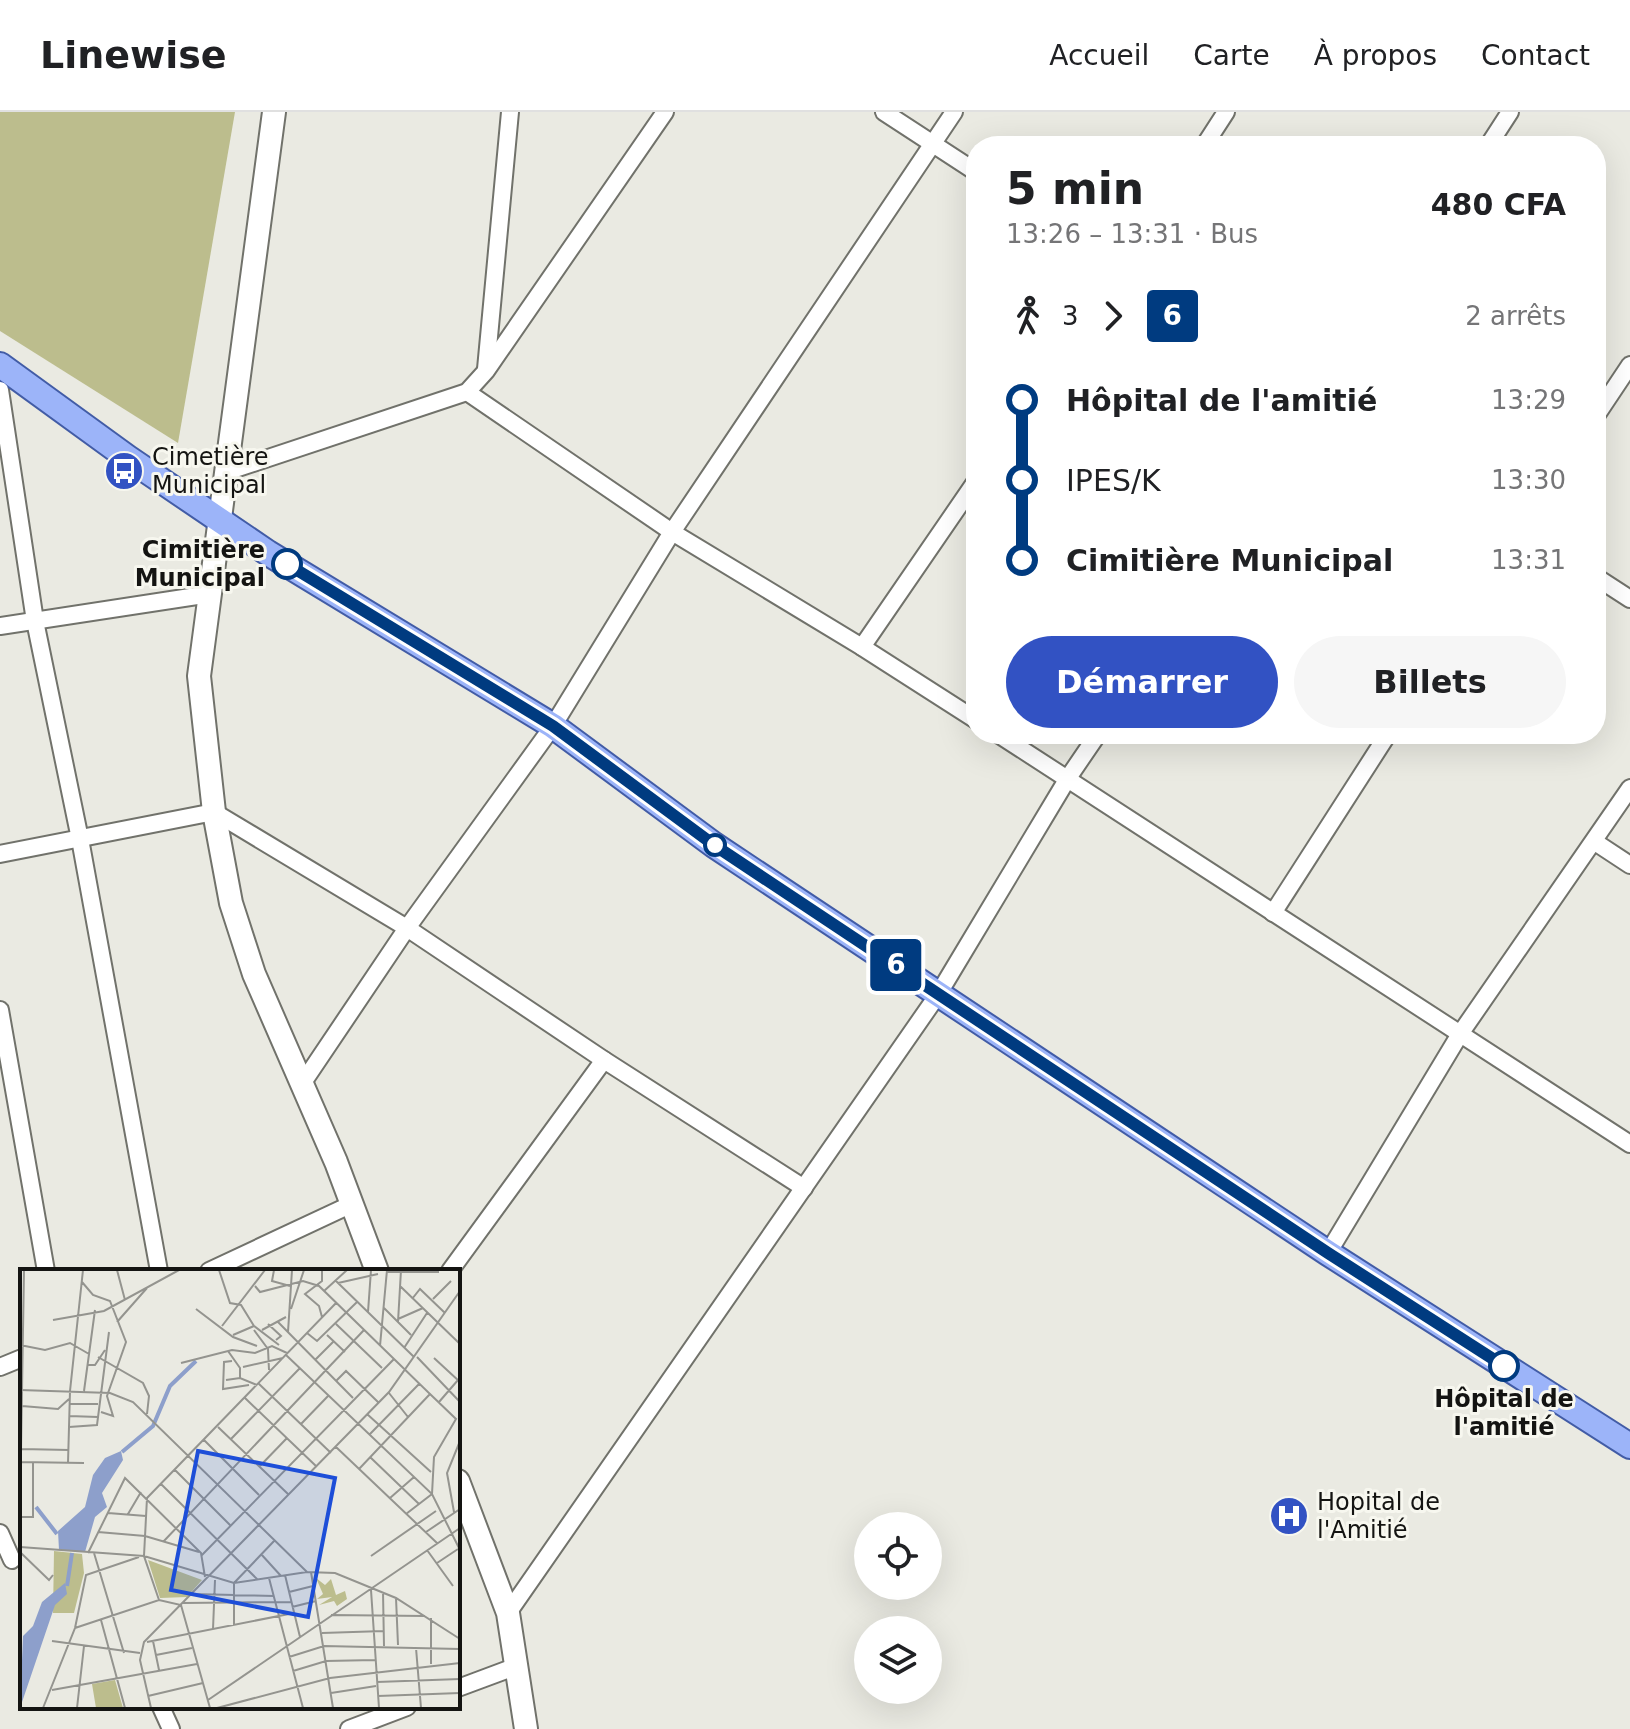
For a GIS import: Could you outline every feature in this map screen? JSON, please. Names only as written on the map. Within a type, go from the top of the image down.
[{"type":"main road","points":[[0,365],[128,458],[268,553],[553,726],[714,845],[1328,1253],[1630,1446]]},
{"type":"street","points":[[274,112],[199,676],[214,812],[236,917],[254,974],[352,1204],[376,1269]]},
{"type":"street","points":[[486,371],[510,112]]},
{"type":"street","points":[[226,472],[467,392],[486,371],[665,112]]},
{"type":"street","points":[[884,112],[966,166]]},
{"type":"street","points":[[302,1084],[407,928],[553,726],[672,532],[954,112]]},
{"type":"street","points":[[1210,136],[1226,112]]},
{"type":"street","points":[[1494,136],[1510,112]]},
{"type":"street","points":[[1606,401],[1630,365]]},
{"type":"street","points":[[0,390],[35,621],[80,839],[159,1269]]},
{"type":"street","points":[[467,392],[672,532],[966,714]]},
{"type":"street","points":[[862,647],[966,496]]},
{"type":"street","points":[[1606,583],[1630,599]]},
{"type":"street","points":[[0,626],[210,594]]},
{"type":"street","points":[[1014,744],[1630,1144]]},
{"type":"street","points":[[508,1613],[939,993],[1091,744]]},
{"type":"street","points":[[1273,913],[1382,744]]},
{"type":"street","points":[[1328,1253],[1460,1034],[1630,788]]},
{"type":"street","points":[[0,854],[214,812],[407,928],[604,1060],[804,1188]]},
{"type":"street","points":[[1595,842],[1630,865]]},
{"type":"street","points":[[0,1010],[46,1269]]},
{"type":"street","points":[[451,1269],[604,1060]]},
{"type":"street","points":[[213,1269],[352,1204]]},
{"type":"street","points":[[0,1367],[20,1359]]},
{"type":"street","points":[[460,1486],[508,1613],[526,1729]]},
{"type":"street","points":[[0,1533],[11,1561]]},
{"type":"street","points":[[460,1687],[517,1666]]},
{"type":"street","points":[[162,1709],[171,1729]]},
{"type":"street","points":[[356,1726],[402,1709]]},
{"type":"green space","points":[[0,112],[235,112],[178,443],[0,331]]},
{"type":"bus line","name":"6","points":[[287,564],[553,726],[714,845],[1328,1253],[1504,1366]]},
{"type":"place","name":"Cimetière Municipal","points":[[124,471]]},
{"type":"place","name":"Cimitière Municipal","points":[[287,564]]},
{"type":"place","name":"Hôpital de l'amitié","points":[[1504,1366]]},
{"type":"place","name":"Hopital de l'Amitié","points":[[1289,1516]]}]
